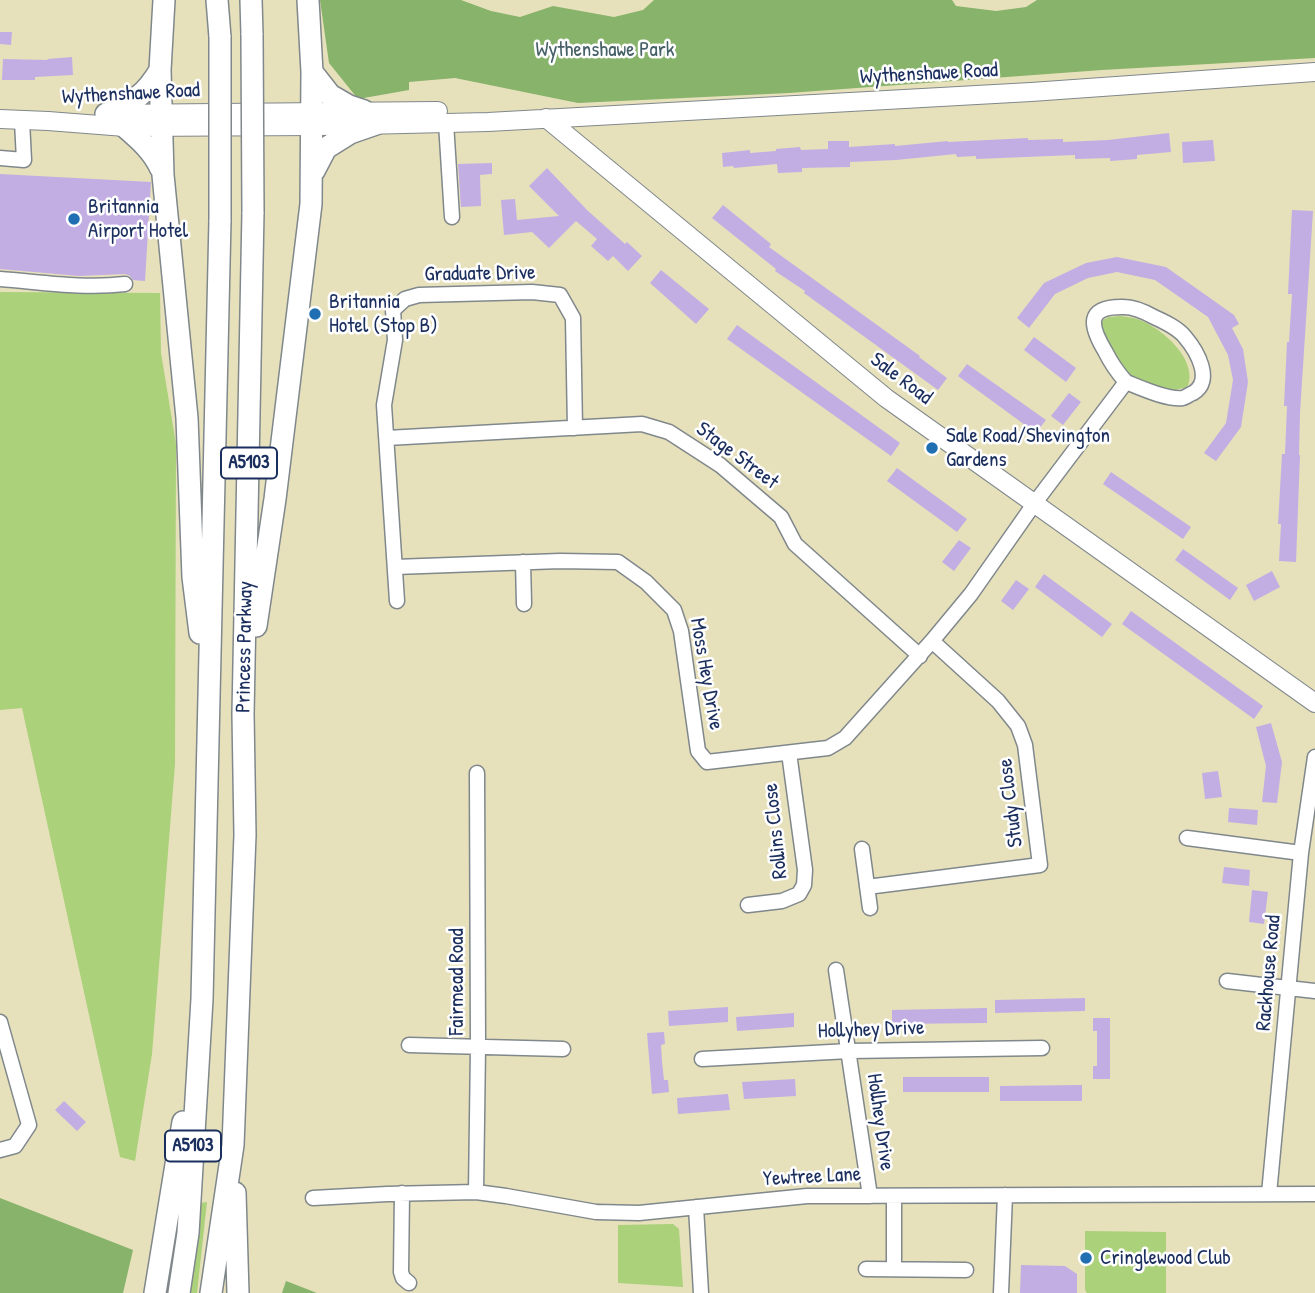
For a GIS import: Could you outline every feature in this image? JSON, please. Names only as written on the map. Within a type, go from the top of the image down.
[{"type":"highway","points":[[164,0],[160,70],[163,175],[187,418],[193,577],[209,704]]},
{"type":"highway","name":"Princess Parkway","points":[[179,1293],[188,1233],[202,999],[220,220],[218,0]]},
{"type":"highway","name":"Princess Parkway","points":[[211,1293],[233,1146],[245,835],[243,714],[253,212],[251,0]]},
{"type":"highway","points":[[243,714],[275,499],[311,204],[312,72],[308,0]]},
{"type":"highway","points":[[106,114],[126,106],[143,94],[160,70]]},
{"type":"highway","points":[[312,72],[330,95],[370,118],[326,148],[312,176]]},
{"type":"highway","points":[[125,127],[147,146],[163,175]]},
{"type":"highway","points":[[155,1293],[202,999]]},
{"type":"highway","points":[[233,1146],[238,1293]]},
{"type":"main road","name":"Wythenshawe Road","points":[[48,121],[106,114],[162,120],[546,118],[1031,92],[1315,72]]},
{"type":"main road","name":"Sale Road","points":[[546,118],[886,398],[1315,703]]},
{"type":"main road","points":[[0,119],[48,121]]},
{"type":"main road","name":"Wythenshawe Road","points":[[48,121],[125,127],[162,120]]},
{"type":"street","points":[[446,117],[452,217]]},
{"type":"street","points":[[0,158],[24,160],[22,121]]},
{"type":"street","points":[[0,279],[110,286],[125,284]]},
{"type":"street","name":"Graduate Drive","points":[[397,601],[384,405],[395,340],[394,310],[405,299],[419,295],[532,292],[560,295],[573,318],[575,428]]},
{"type":"street","points":[[1126,306],[1166,322],[1184,336],[1198,358],[1204,377],[1196,391],[1183,398],[1152,393],[1126,382],[1116,372],[1095,335],[1094,319],[1099,311],[1106,308],[1126,306]]},
{"type":"street","name":"Moss Hey Drive","points":[[396,568],[560,561],[618,562],[646,582],[674,610],[681,631],[698,751],[707,762],[828,748],[845,738],[920,656],[971,594],[1126,382]]},
{"type":"street","name":"Stage Street","points":[[387,438],[642,424],[668,432],[720,465],[781,517],[795,544],[920,656]]},
{"type":"street","points":[[523,562],[524,604]]},
{"type":"street","name":"Study Close","points":[[867,887],[1040,866],[1025,745],[1018,726],[998,701],[932,641]]},
{"type":"street","name":"Rollins Close","points":[[748,905],[782,901],[799,894],[804,885],[805,870],[789,753]]},
{"type":"street","name":"Rackhouse Road","points":[[1269,1194],[1301,853],[1315,757]]},
{"type":"street","name":"Fairmead Road","points":[[475,1192],[478,1048],[477,773]]},
{"type":"street","points":[[1186,838],[1301,853]]},
{"type":"street","points":[[862,849],[870,908]]},
{"type":"street","name":"Hollhey Drive","points":[[836,970],[870,1196]]},
{"type":"street","points":[[1227,981],[1315,991]]},
{"type":"street","points":[[0,1022],[29,1125],[15,1146],[0,1150]]},
{"type":"street","points":[[409,1045],[563,1049]]},
{"type":"street","name":"Hollyhey Drive","points":[[702,1059],[849,1051],[1042,1048]]},
{"type":"street","name":"Yewtree Lane","points":[[313,1198],[475,1192],[596,1212],[639,1213],[807,1196],[1315,1194]]},
{"type":"street","points":[[402,1194],[401,1272],[402,1278],[409,1283]]},
{"type":"street","points":[[1001,1293],[1005,1195]]},
{"type":"street","points":[[894,1196],[894,1269]]},
{"type":"street","points":[[696,1207],[701,1293]]},
{"type":"street","points":[[866,1269],[966,1270]]},
{"type":"green space","name":"Wythenshawe Park","points":[[320,0],[461,0],[491,11],[520,17],[553,6],[614,17],[643,10],[654,0],[952,0],[956,6],[996,11],[1026,7],[1037,0],[1315,0],[1315,58],[1102,70],[789,93],[578,103],[455,78],[409,82],[409,90],[358,99],[329,63]]},
{"type":"green space","points":[[0,292],[160,293],[161,353],[176,444],[175,764],[152,1054],[135,1161],[120,1157],[22,708],[0,710]]},
{"type":"green space","points":[[1120,316],[1146,323],[1175,345],[1188,365],[1188,386],[1160,389],[1141,382],[1124,370],[1113,355],[1100,328],[1103,320]]},
{"type":"green space","points":[[0,1198],[133,1250],[123,1293],[0,1293]]},
{"type":"green space","points":[[207,1202],[197,1293],[187,1293],[200,1203]]},
{"type":"green space","points":[[673,1224],[679,1229],[683,1287],[618,1283],[618,1225]]},
{"type":"green space","points":[[1085,1231],[1166,1232],[1166,1293],[1087,1293]]},
{"type":"green space","points":[[286,1281],[317,1293],[282,1293]]},
{"type":"building","points":[[0,32],[12,32],[11,45],[0,44]]},
{"type":"building","points":[[72,57],[73,75],[35,77],[35,80],[2,80],[3,59],[48,60]]},
{"type":"building","points":[[1169,133],[1171,152],[1110,161],[1110,158],[1075,159],[1075,155],[976,159],[976,156],[957,157],[956,154],[850,162],[850,167],[802,168],[802,172],[778,173],[777,164],[723,167],[722,153],[776,151],[800,147],[801,150],[828,149],[828,141],[849,141],[849,147],[895,146],[1028,138],[1063,139],[1063,142],[1108,140]]},
{"type":"building","points":[[1213,140],[1215,161],[1183,163],[1182,142]]},
{"type":"building","points":[[492,163],[492,174],[480,175],[481,206],[461,207],[458,164]]},
{"type":"building","points":[[547,168],[587,210],[642,256],[628,271],[613,256],[608,261],[591,246],[597,239],[576,221],[549,248],[532,232],[504,235],[501,200],[515,199],[517,220],[559,216],[529,186]]},
{"type":"building","name":"Britannia Airport Hotel","points":[[0,174],[151,182],[145,281],[133,280],[125,274],[79,276],[0,269]]},
{"type":"building","points":[[723,205],[771,244],[769,247],[947,378],[938,390],[775,271],[776,269],[712,218]]},
{"type":"building","points":[[1292,210],[1313,211],[1300,413],[1296,562],[1279,561],[1281,524],[1278,524],[1282,454],[1285,454],[1287,406],[1284,406],[1292,294],[1288,294]]},
{"type":"building","points":[[1117,257],[1166,267],[1234,315],[1239,324],[1232,328],[1243,349],[1248,382],[1241,427],[1216,461],[1204,453],[1226,423],[1233,380],[1228,355],[1208,317],[1155,280],[1117,272],[1088,278],[1055,294],[1029,328],[1017,318],[1044,283],[1086,263]]},
{"type":"building","points":[[661,270],[709,309],[696,324],[650,283]]},
{"type":"building","points":[[737,325],[900,443],[891,456],[727,339]]},
{"type":"building","points":[[1034,337],[1076,368],[1066,382],[1024,350]]},
{"type":"building","points":[[967,364],[1046,420],[1036,433],[958,376]]},
{"type":"building","points":[[1069,393],[1081,402],[1063,425],[1051,416]]},
{"type":"building","points":[[897,468],[967,519],[957,532],[887,481]]},
{"type":"building","points":[[1111,472],[1191,527],[1183,539],[1103,484]]},
{"type":"building","points":[[959,540],[971,548],[954,571],[942,562]]},
{"type":"building","points":[[1183,549],[1238,588],[1230,600],[1175,560]]},
{"type":"building","points":[[1272,571],[1280,587],[1254,601],[1246,585]]},
{"type":"building","points":[[1044,574],[1112,624],[1102,637],[1035,587]]},
{"type":"building","points":[[1016,580],[1029,589],[1013,610],[1001,601]]},
{"type":"building","points":[[1131,611],[1263,706],[1254,719],[1122,624]]},
{"type":"building","points":[[1271,723],[1282,762],[1277,803],[1262,802],[1266,766],[1256,727]]},
{"type":"building","points":[[1218,771],[1222,797],[1205,799],[1202,773]]},
{"type":"building","points":[[1229,808],[1258,810],[1257,825],[1228,822]]},
{"type":"building","points":[[1224,867],[1250,870],[1249,886],[1222,883]]},
{"type":"building","points":[[1252,890],[1268,892],[1264,924],[1249,922]]},
{"type":"building","points":[[1085,998],[1085,1011],[995,1013],[995,1000]]},
{"type":"building","points":[[728,1007],[728,1022],[669,1026],[668,1011]]},
{"type":"building","points":[[987,1008],[987,1023],[892,1024],[892,1010]]},
{"type":"building","points":[[794,1013],[794,1027],[737,1031],[736,1017]]},
{"type":"building","points":[[1093,1018],[1110,1018],[1110,1079],[1093,1079],[1093,1066],[1097,1066],[1097,1031],[1093,1031]]},
{"type":"building","points":[[664,1032],[665,1044],[661,1045],[662,1062],[664,1080],[668,1080],[669,1092],[652,1094],[647,1033]]},
{"type":"building","points":[[903,1077],[989,1077],[989,1092],[903,1092]]},
{"type":"building","points":[[795,1079],[796,1096],[744,1099],[742,1082]]},
{"type":"building","points":[[1082,1085],[1082,1101],[1000,1101],[1000,1086]]},
{"type":"building","points":[[728,1094],[730,1110],[678,1114],[677,1098]]},
{"type":"building","points":[[64,1101],[86,1122],[77,1131],[55,1110]]},
{"type":"building","points":[[1021,1265],[1065,1266],[1077,1274],[1077,1293],[1020,1293]]},
{"type":"place","name":"Britannia Airport Hotel","points":[[74,219]]},
{"type":"place","name":"Britannia Hotel (Stop B)","points":[[315,314]]},
{"type":"place","name":"Sale Road/Shevington Gardens","points":[[932,448]]},
{"type":"place","name":"Cringlewood Club","points":[[1086,1258]]}]
